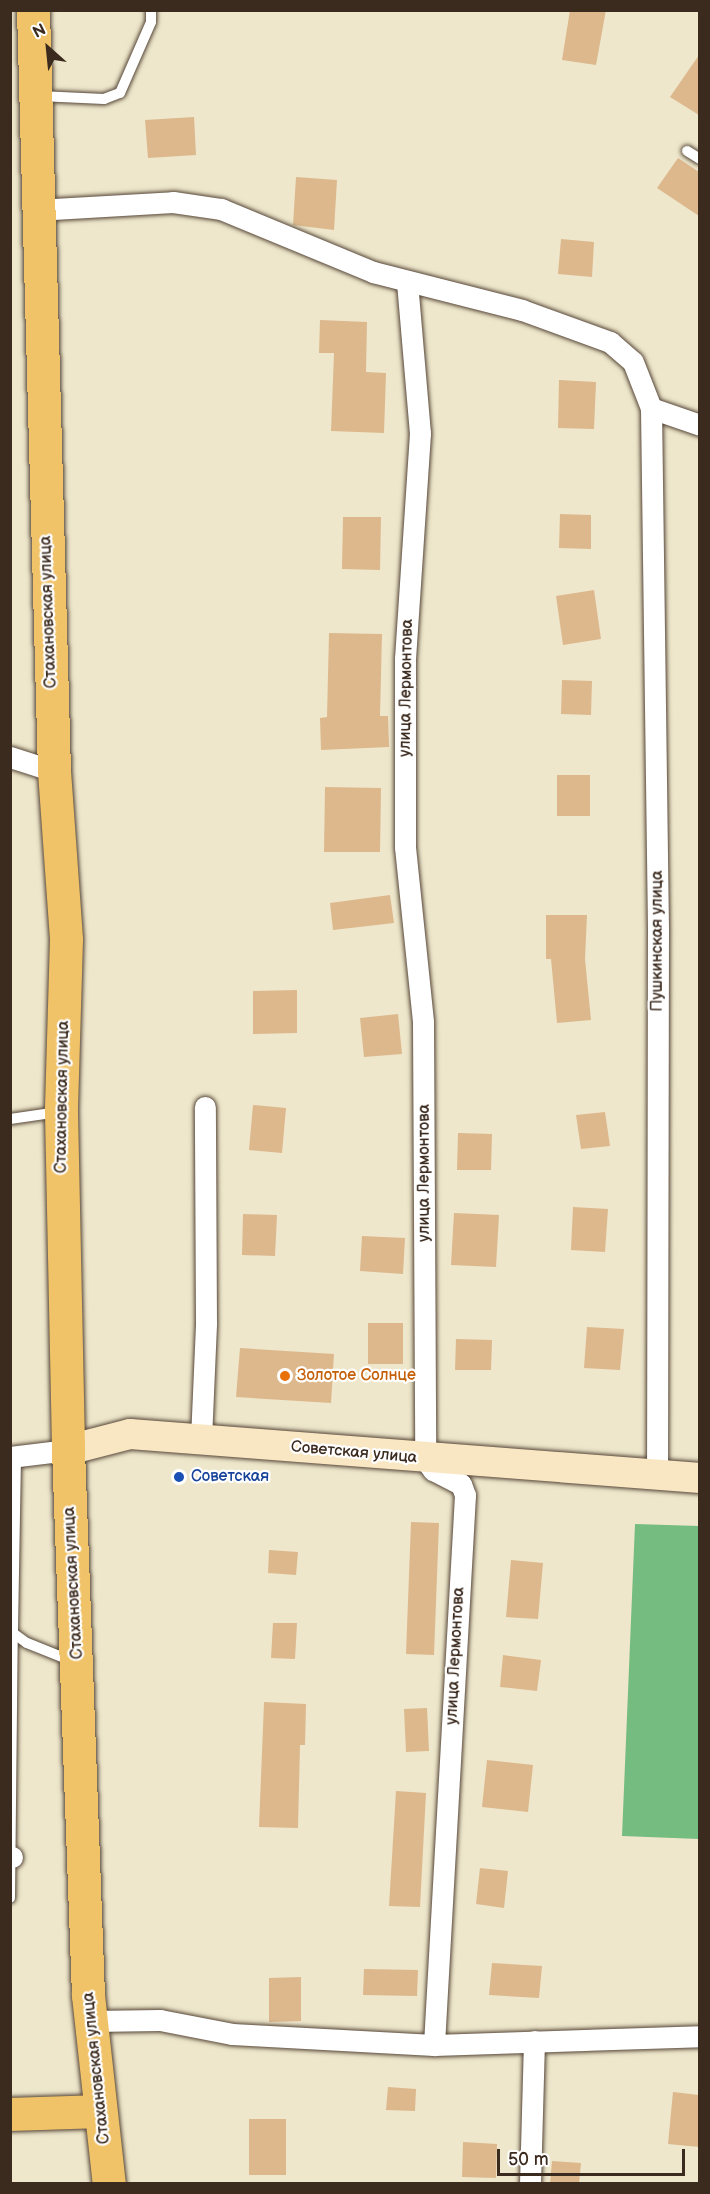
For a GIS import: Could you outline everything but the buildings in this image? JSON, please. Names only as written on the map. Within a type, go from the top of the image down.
[{"type":"main road","name":"Стахановская улица","points":[[33,10],[36,210],[54,771],[66,939],[61,1112],[68,1450],[91,2021],[109,2184]]},
{"type":"main road","points":[[10,2114],[100,2111]]},
{"type":"street","points":[[36,210],[173,202],[221,209],[373,272],[522,310],[610,342],[633,362],[651,408],[699,425]]},
{"type":"street","name":"улица Лермонтова","points":[[407,282],[420,433],[405,658],[405,847],[423,1033],[425,1459],[433,1470],[461,1484],[465,1495],[435,2045]]},
{"type":"street","name":"Пушкинская улица","points":[[651,408],[658,928],[657,1475]]},
{"type":"street","points":[[10,757],[54,771]]},
{"type":"street","points":[[201,1439],[206,1323],[205,1107]]},
{"type":"street","name":"Советская улица","points":[[13,1457],[68,1450],[130,1434],[425,1459],[699,1478]]},
{"type":"street","points":[[91,2021],[160,2020],[232,2034],[435,2045],[699,2036]]},
{"type":"street","points":[[530,2184],[534,2041]]},
{"type":"lane","points":[[36,96],[104,99],[120,93],[151,22],[151,10]]},
{"type":"lane","points":[[687,151],[699,159]]},
{"type":"lane","points":[[10,1119],[61,1112]]},
{"type":"lane","points":[[10,1898],[13,1457]]},
{"type":"lane","points":[[13,1633],[27,1643],[78,1664]]},
{"type":"green space","points":[[635,1524],[699,1526],[699,1839],[622,1836]]},
{"type":"place","name":"Золотое Солнце","points":[[285,1376]]},
{"type":"place","name":"Советская","points":[[179,1477]]}]
